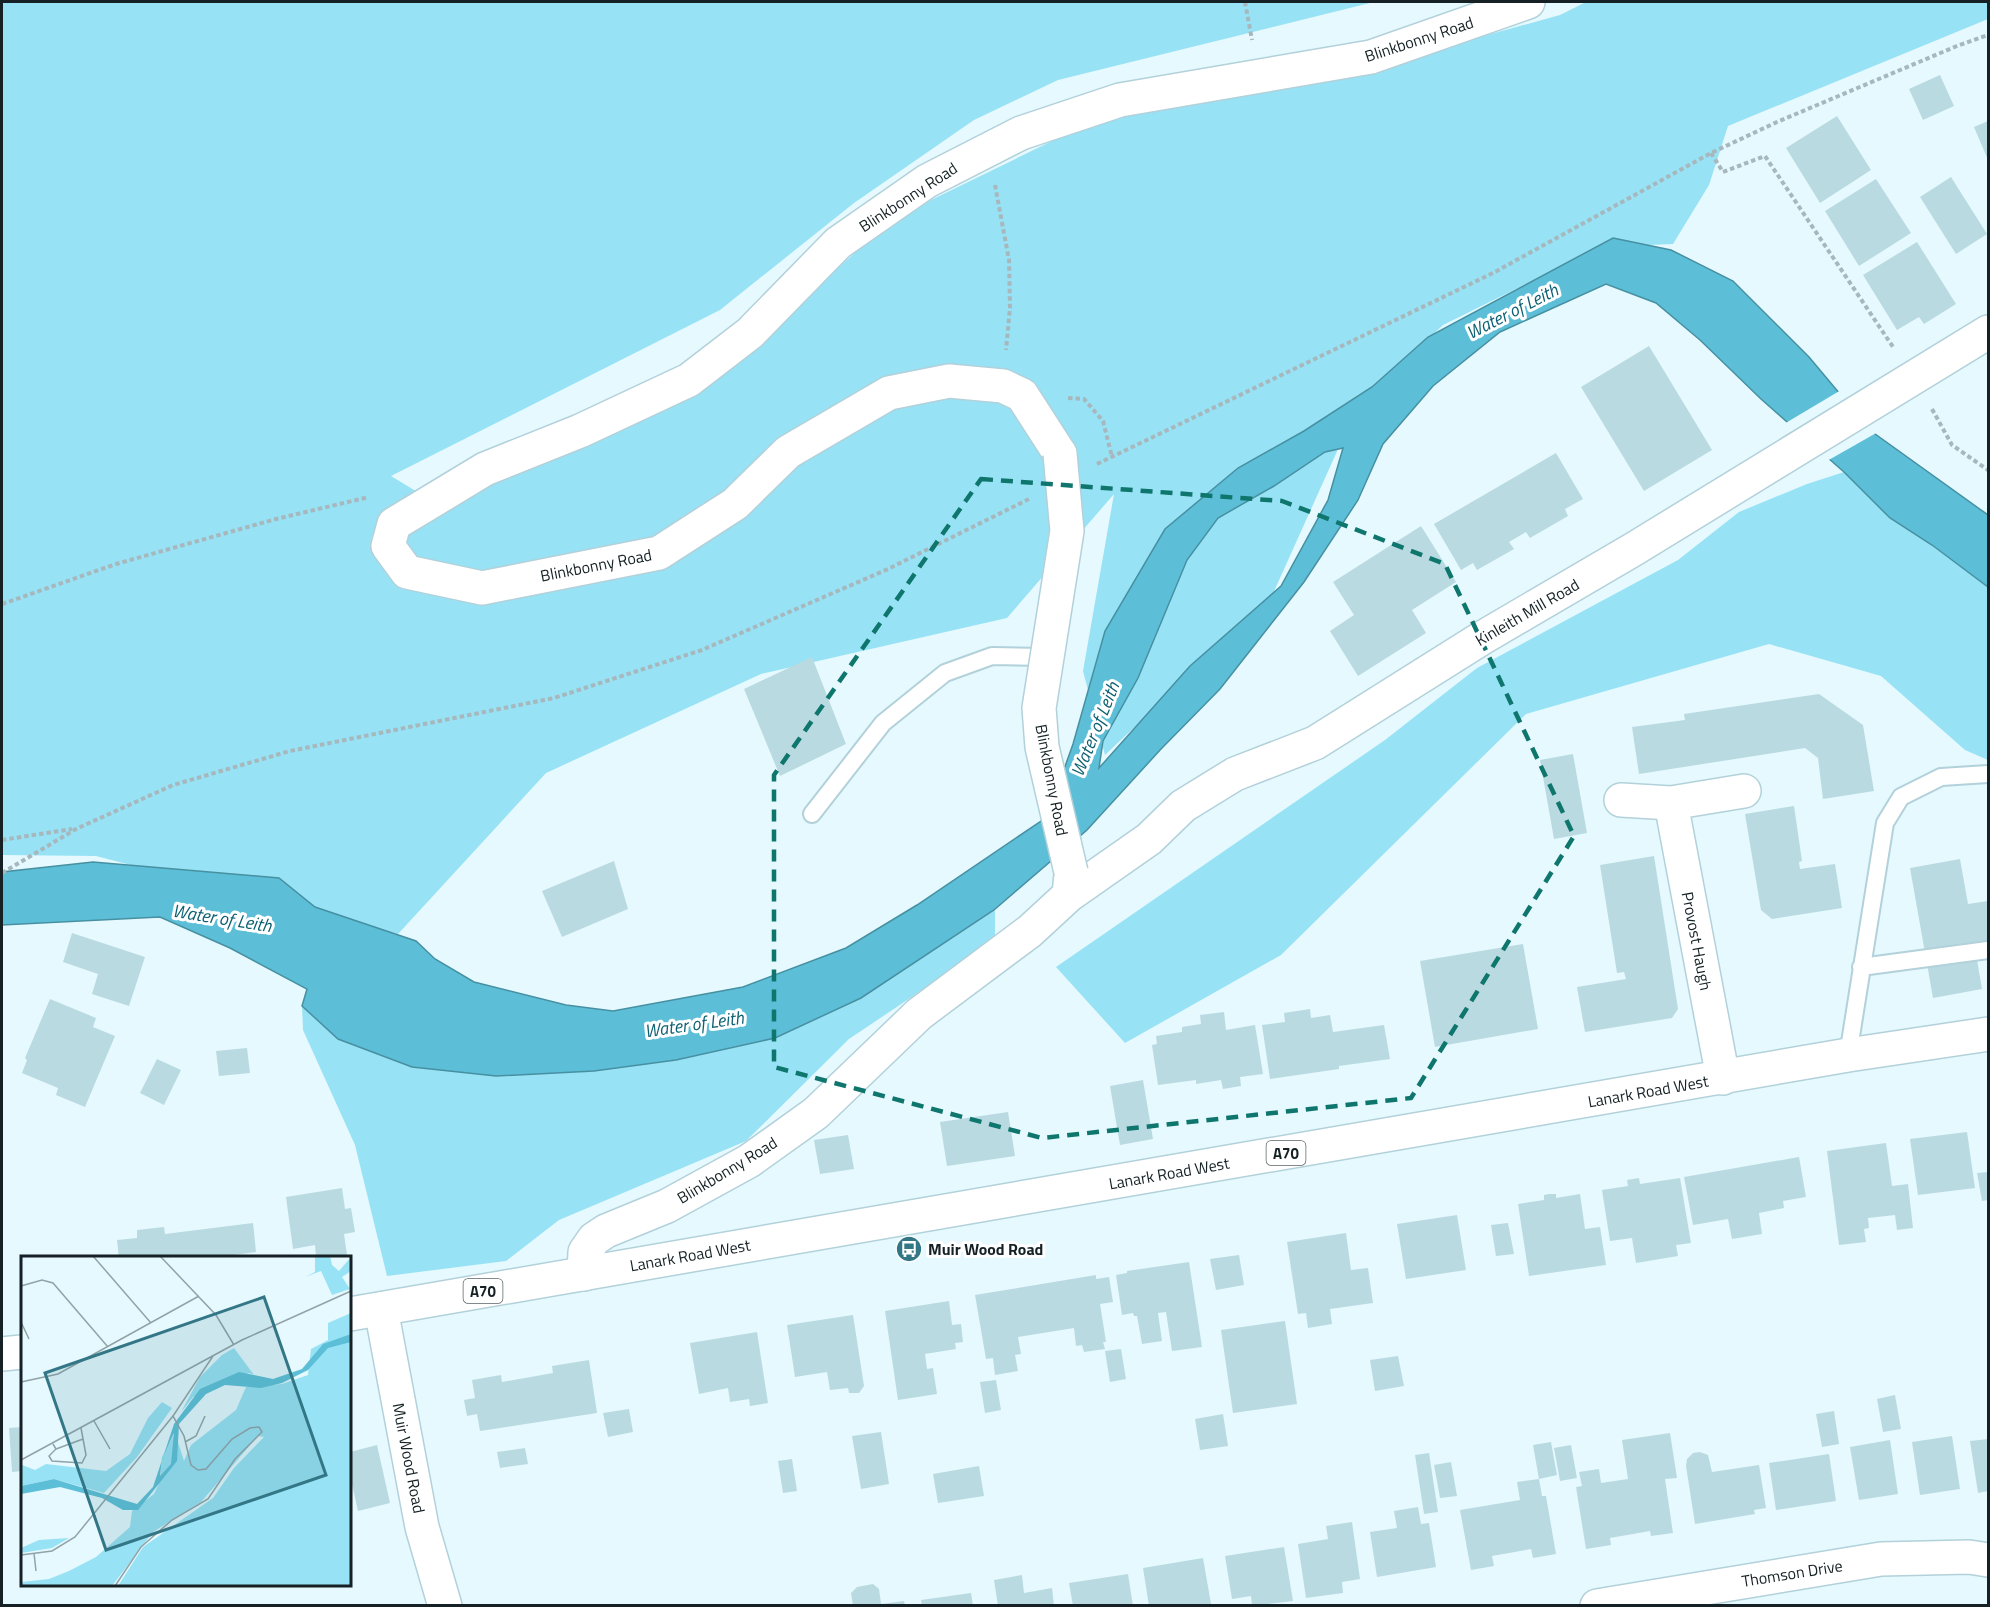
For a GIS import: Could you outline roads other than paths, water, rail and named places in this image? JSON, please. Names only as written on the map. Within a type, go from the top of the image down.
[{"type":"street","name":"Blinkbonny Road","points":[[584,1274],[585,1252],[594,1239],[606,1231],[667,1206],[749,1161],[816,1113],[919,1014],[1030,931],[1070,883],[1042,747],[1039,708],[1067,531],[1060,454],[1022,394],[1003,386],[950,381],[889,393],[788,452],[735,504],[659,553],[482,588],[407,572],[388,546],[394,524],[485,469],[580,431],[689,380],[750,333],[838,243],[927,181],[1020,133],[1120,100],[1371,57],[1528,2]]},
{"type":"street","name":"Kinleith Mill Road","points":[[1070,883],[1149,839],[1183,806],[1235,774],[1315,743],[1482,639],[1989,332]]},
{"type":"street","points":[[1621,800],[1671,803],[1744,791]]},
{"type":"street","name":"Provost Haugh","points":[[1671,803],[1723,1078]]},
{"type":"street","name":"Lanark Road West","points":[[351,1314],[1848,1055],[1989,1034]]},
{"type":"street","name":"Muir Wood Road","points":[[381,1309],[422,1527],[445,1605]]},
{"type":"street","points":[[2,1354],[21,1352]]},
{"type":"street","name":"Thomson Drive","points":[[1597,1605],[1881,1559],[1919,1556],[1969,1557],[1989,1560]]},
{"type":"lane","points":[[812,814],[883,723],[945,673],[992,656],[1046,657]]},
{"type":"lane","points":[[1848,1055],[1885,823],[1901,797],[1941,777],[1989,774]]},
{"type":"lane","points":[[1861,967],[1989,950]]},
{"type":"water","name":"Water of Leith","points":[[1613,238],[1671,250],[1733,281],[1809,357],[1871,431],[1988,515],[1988,587],[1932,545],[1890,518],[1844,472],[1761,399],[1700,340],[1656,303],[1606,284],[1500,332],[1433,386],[1383,444],[1358,500],[1304,582],[1220,689],[1087,830],[994,910],[861,998],[775,1038],[676,1060],[594,1071],[496,1076],[412,1067],[338,1039],[302,1006],[307,989],[230,948],[160,917],[2,925],[2,872],[93,862],[279,878],[315,907],[416,941],[435,959],[474,982],[566,1005],[613,1011],[743,987],[846,948],[917,905],[1047,817],[1073,744],[1105,631],[1165,529],[1238,468],[1304,431],[1372,387],[1428,337]],"holes":[[[1343,448],[1328,500],[1281,586],[1190,666],[1099,768],[1103,741],[1138,678],[1187,560],[1218,518],[1274,486],[1325,452]]]},
{"type":"place","name":"Muir Wood Road","points":[[909,1249]]}]
